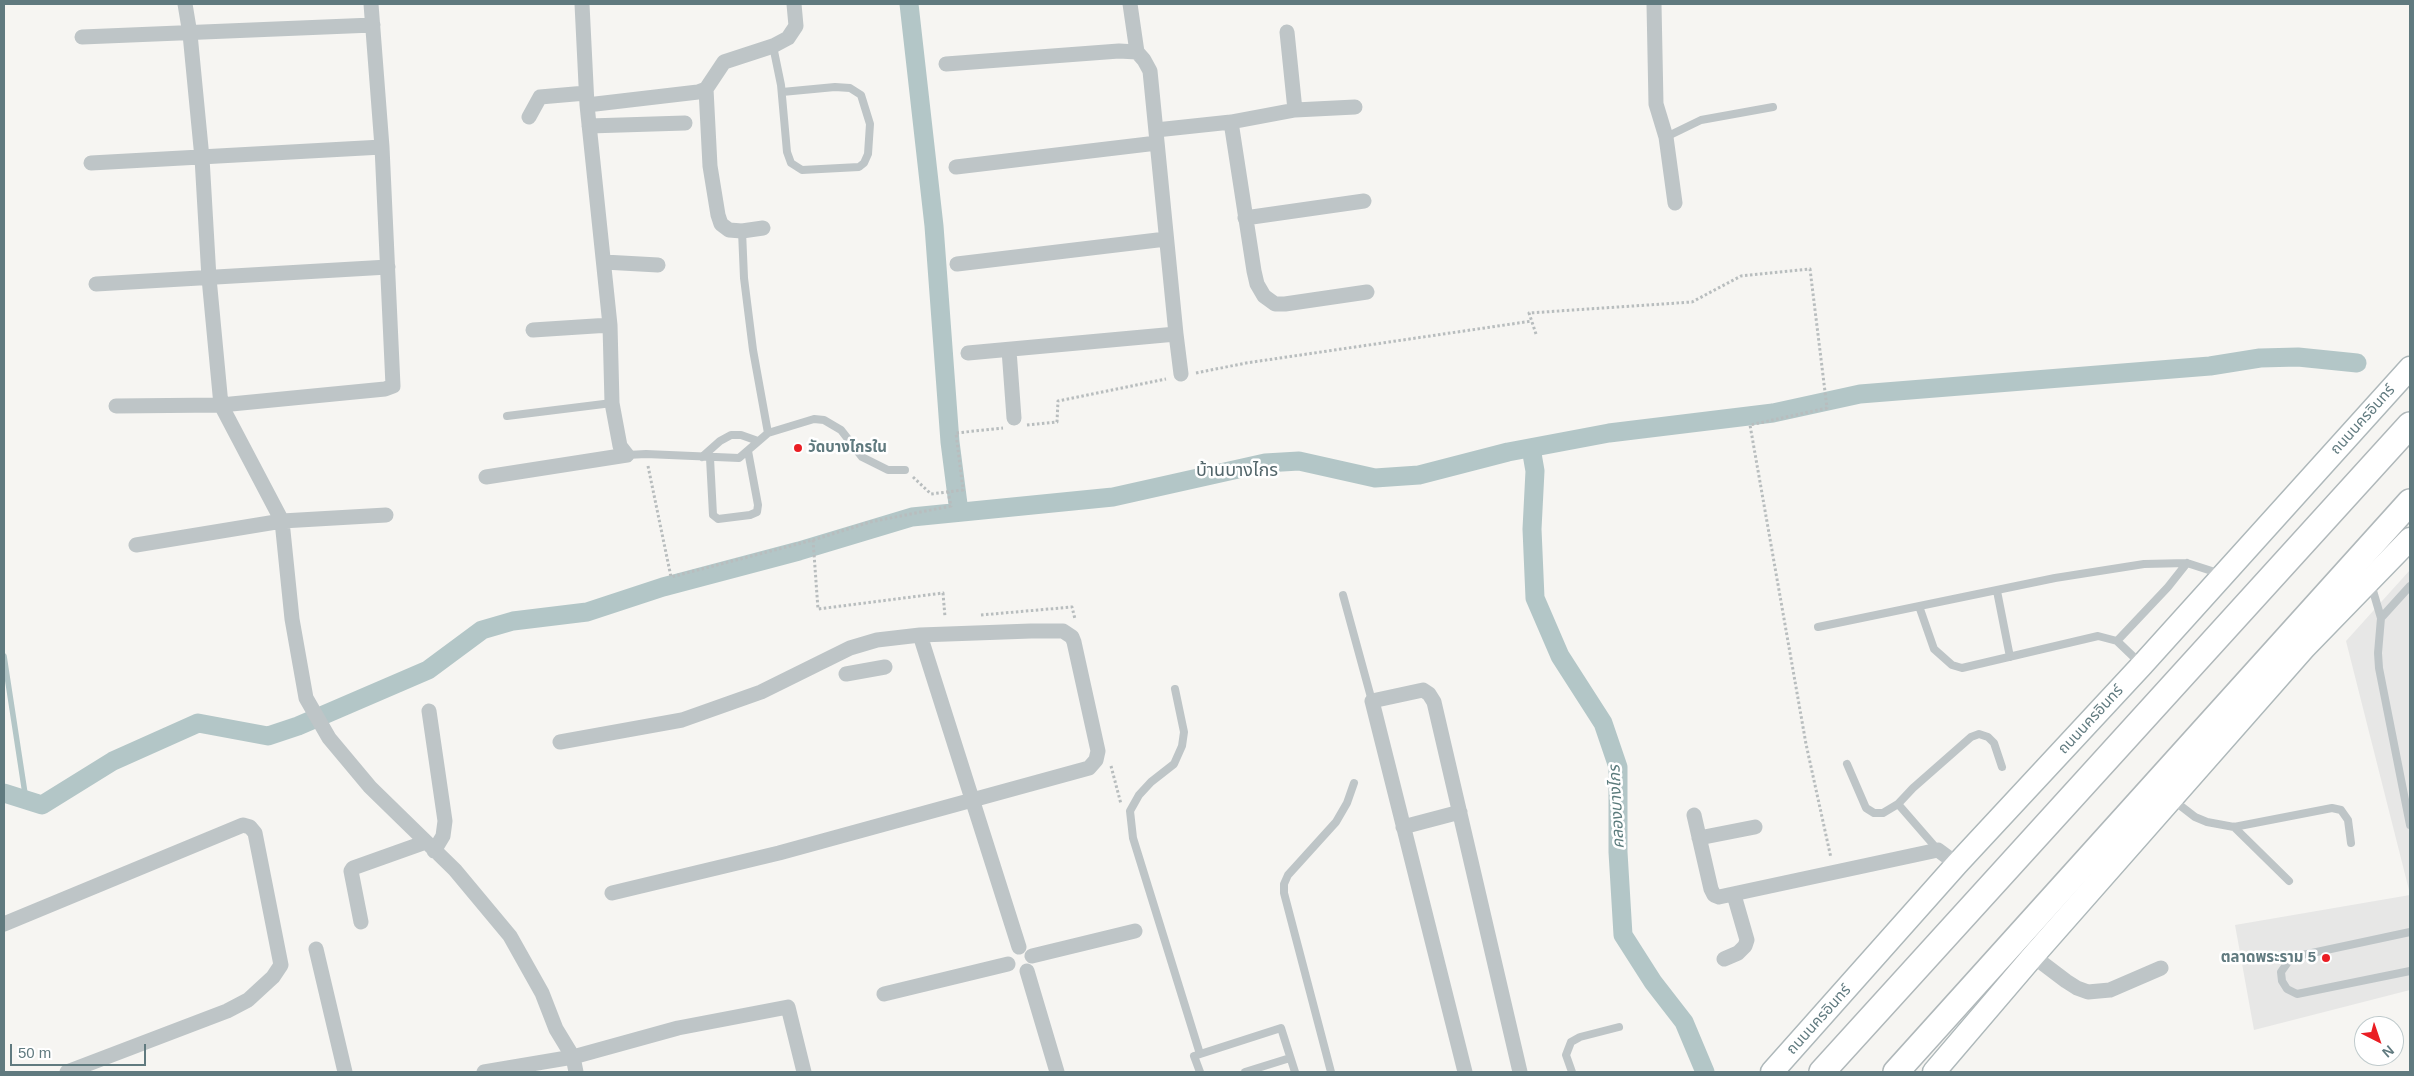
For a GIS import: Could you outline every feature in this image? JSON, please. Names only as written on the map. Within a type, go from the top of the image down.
[{"type":"main road","name":"ถนนนครอินทร์","points":[[1772,1072],[1957,864],[2142,665],[2410,368]]},
{"type":"main road","points":[[1822,1072],[2410,425]]},
{"type":"main road","points":[[1896,1072],[2410,502]]},
{"type":"main road","points":[[1934,1072],[2033,956],[2305,647],[2410,539]]},
{"type":"street","points":[[185,4],[190,34],[202,158],[209,278],[221,406],[282,521],[292,618],[306,698],[329,738],[370,787],[455,870],[510,936],[542,993],[556,1029],[573,1057],[576,1072]]},
{"type":"street","points":[[116,406],[221,406],[386,389],[393,386],[382,146],[372,4]]},
{"type":"street","points":[[486,476],[627,455],[620,446],[612,403],[610,326],[589,126],[582,4]]},
{"type":"street","points":[[529,117],[540,97],[587,99],[698,92],[706,89],[724,62],[773,46],[788,38],[796,26],[794,4]]},
{"type":"street","points":[[1130,4],[1137,52],[1150,71],[1180,376]]},
{"type":"street","points":[[1654,4],[1656,104],[1666,137],[1675,203]]},
{"type":"street","points":[[82,37],[373,25]]},
{"type":"street","points":[[1287,32],[1295,110]]},
{"type":"street","points":[[946,64],[1119,51],[1137,52]]},
{"type":"street","points":[[706,89],[710,166],[721,224],[729,230],[742,231],[763,228]]},
{"type":"street","points":[[956,167],[1156,137],[1295,110],[1355,107]]},
{"type":"street","points":[[1231,122],[1245,218],[1258,284],[1264,296],[1274,304],[1368,292]]},
{"type":"street","points":[[589,126],[685,123]]},
{"type":"street","points":[[91,163],[382,146]]},
{"type":"street","points":[[1245,218],[1364,201]]},
{"type":"street","points":[[957,264],[1166,239]]},
{"type":"street","points":[[604,262],[658,265]]},
{"type":"street","points":[[96,284],[388,267]]},
{"type":"street","points":[[532,330],[610,326]]},
{"type":"street","points":[[968,353],[1176,334]]},
{"type":"street","points":[[1009,350],[1015,424]]},
{"type":"street","points":[[136,545],[282,521],[386,515]]},
{"type":"street","points":[[560,742],[682,720],[762,692],[855,646],[878,640],[920,635],[1031,630],[1063,632],[1072,637],[1074,642],[1098,751],[1096,760],[1089,768],[972,802],[779,853],[612,893]]},
{"type":"street","points":[[920,635],[1019,947]]},
{"type":"street","points":[[836,655],[853,688]]},
{"type":"street","points":[[846,674],[885,667]]},
{"type":"street","points":[[1465,1072],[1372,701],[1423,690],[1429,694],[1434,702],[1520,1072]]},
{"type":"street","points":[[361,922],[351,871],[354,868],[430,846],[443,836],[445,821],[429,711]]},
{"type":"street","points":[[1403,827],[1460,812]]},
{"type":"street","points":[[1694,815],[1714,895],[1719,897],[1938,850],[1957,864]]},
{"type":"street","points":[[4,924],[243,824],[255,832],[281,964],[273,978],[248,1000],[227,1011],[67,1072]]},
{"type":"street","points":[[1699,838],[1755,827]]},
{"type":"street","points":[[1724,959],[1738,953],[1745,946],[1747,940],[1734,895]]},
{"type":"street","points":[[1032,956],[1135,931]]},
{"type":"street","points":[[1019,947],[1025,948],[1032,956],[1031,967],[1027,971],[1016,972],[1008,964],[1009,953],[1019,947]]},
{"type":"street","points":[[316,949],[345,1072]]},
{"type":"street","points":[[2033,956],[2072,985],[2088,992],[2110,990],[2161,968]]},
{"type":"street","points":[[884,994],[1008,964]]},
{"type":"street","points":[[1027,971],[1057,1072]]},
{"type":"street","points":[[484,1072],[555,1067],[573,1057],[678,1028],[788,1007],[804,1072]]},
{"type":"street","points":[[555,1067],[556,1029]]},
{"type":"lane","points":[[773,46],[782,92],[787,152],[792,163],[802,170],[859,167],[864,163],[868,154],[870,124],[861,95],[850,88],[782,92]]},
{"type":"lane","points":[[1666,137],[1701,120],[1773,106]]},
{"type":"lane","points":[[742,231],[744,278],[753,350],[768,433]]},
{"type":"lane","points":[[507,416],[612,403]]},
{"type":"lane","points":[[627,455],[646,454],[739,458],[768,433],[803,420],[814,419],[824,420],[840,430],[862,457],[888,470],[905,470]]},
{"type":"lane","points":[[748,451],[758,505],[757,512],[750,515],[718,519],[714,515],[706,457],[720,441],[731,435],[741,435],[758,441]]},
{"type":"lane","points":[[1818,627],[2055,578],[2144,564],[2187,562],[2223,575]]},
{"type":"lane","points":[[2117,641],[2168,588],[2187,562]]},
{"type":"lane","points":[[2370,581],[2381,618],[2378,653],[2379,668],[2410,825]]},
{"type":"lane","points":[[2381,618],[2410,586]]},
{"type":"lane","points":[[1996,591],[2010,657]]},
{"type":"lane","points":[[1343,595],[1372,701]]},
{"type":"lane","points":[[1919,606],[1934,649],[1952,665],[1962,668],[2098,636],[2117,641],[2142,665]]},
{"type":"lane","points":[[1175,689],[1184,732],[1182,746],[1174,764],[1151,782],[1139,795],[1130,810],[1133,838],[1200,1054]]},
{"type":"lane","points":[[1847,764],[1866,808],[1874,813],[1883,813],[1898,804],[1912,788],[1971,737],[1980,734],[1988,737],[1994,743],[2002,767]]},
{"type":"lane","points":[[1331,1072],[1284,893],[1284,884],[1288,876],[1336,822],[1347,803],[1354,783]]},
{"type":"lane","points":[[2172,799],[2195,817],[2207,822],[2234,827],[2332,808],[2345,813],[2348,820],[2351,843]]},
{"type":"lane","points":[[1898,804],[1938,850]]},
{"type":"lane","points":[[2234,827],[2289,881]]},
{"type":"lane","points":[[2410,932],[2298,956],[2288,962],[2281,972],[2282,981],[2287,990],[2296,994],[2410,971]]},
{"type":"lane","points":[[1572,1072],[1566,1055],[1571,1042],[1580,1037],[1619,1027]]},
{"type":"lane","points":[[1200,1072],[1194,1056],[1281,1028],[1294,1072]]},
{"type":"lane","points":[[1245,1072],[1290,1058]]},
{"type":"path","points":[[1536,334],[1530,314],[1692,302],[1741,276],[1810,269],[1827,408],[1750,425],[1806,744],[1834,873]]},
{"type":"path","points":[[905,470],[931,494],[963,490],[956,433],[1015,424],[1057,422],[1058,401],[1246,363],[1532,322]]},
{"type":"path","points":[[646,454],[671,577],[813,540],[870,522],[951,506],[949,492]]},
{"type":"path","points":[[813,540],[818,609],[943,593],[944,617],[954,617]]},
{"type":"path","points":[[974,615],[1072,608],[1077,627]]},
{"type":"path","points":[[1110,762],[1122,810]]},
{"type":"shaded area","points":[[2410,570],[2410,894],[2346,641]]},
{"type":"shaded area","name":"ตลาดพระราม 5","points":[[2410,895],[2410,990],[2254,1030],[2235,925]]},
{"type":"waterway","points":[[909,4],[934,226],[950,442],[959,512]]},
{"type":"waterway","points":[[4,793],[42,805],[113,761],[198,723],[268,736],[298,726],[428,670],[482,630],[513,621],[587,612],[663,587],[799,551],[912,517],[1113,497],[1265,463],[1299,461],[1375,478],[1419,475],[1508,452],[1609,433],[1773,413],[1860,394],[2210,366],[2260,358],[2298,357],[2357,363]]},
{"type":"waterway","name":"คลองบางไกร","points":[[1531,448],[1535,471],[1532,529],[1535,598],[1560,656],[1603,723],[1618,767],[1618,852],[1623,935],[1653,982],[1684,1022],[1705,1072]]},
{"type":"waterway","points":[[4,656],[26,800]]},
{"type":"place","name":"วัดบางไกรใน","points":[[798,448]]},
{"type":"place","name":"ตลาดพระราม 5","points":[[2326,958]]},
{"type":"district","name":"บ้านบางไกร","points":[[1237,471]]}]
